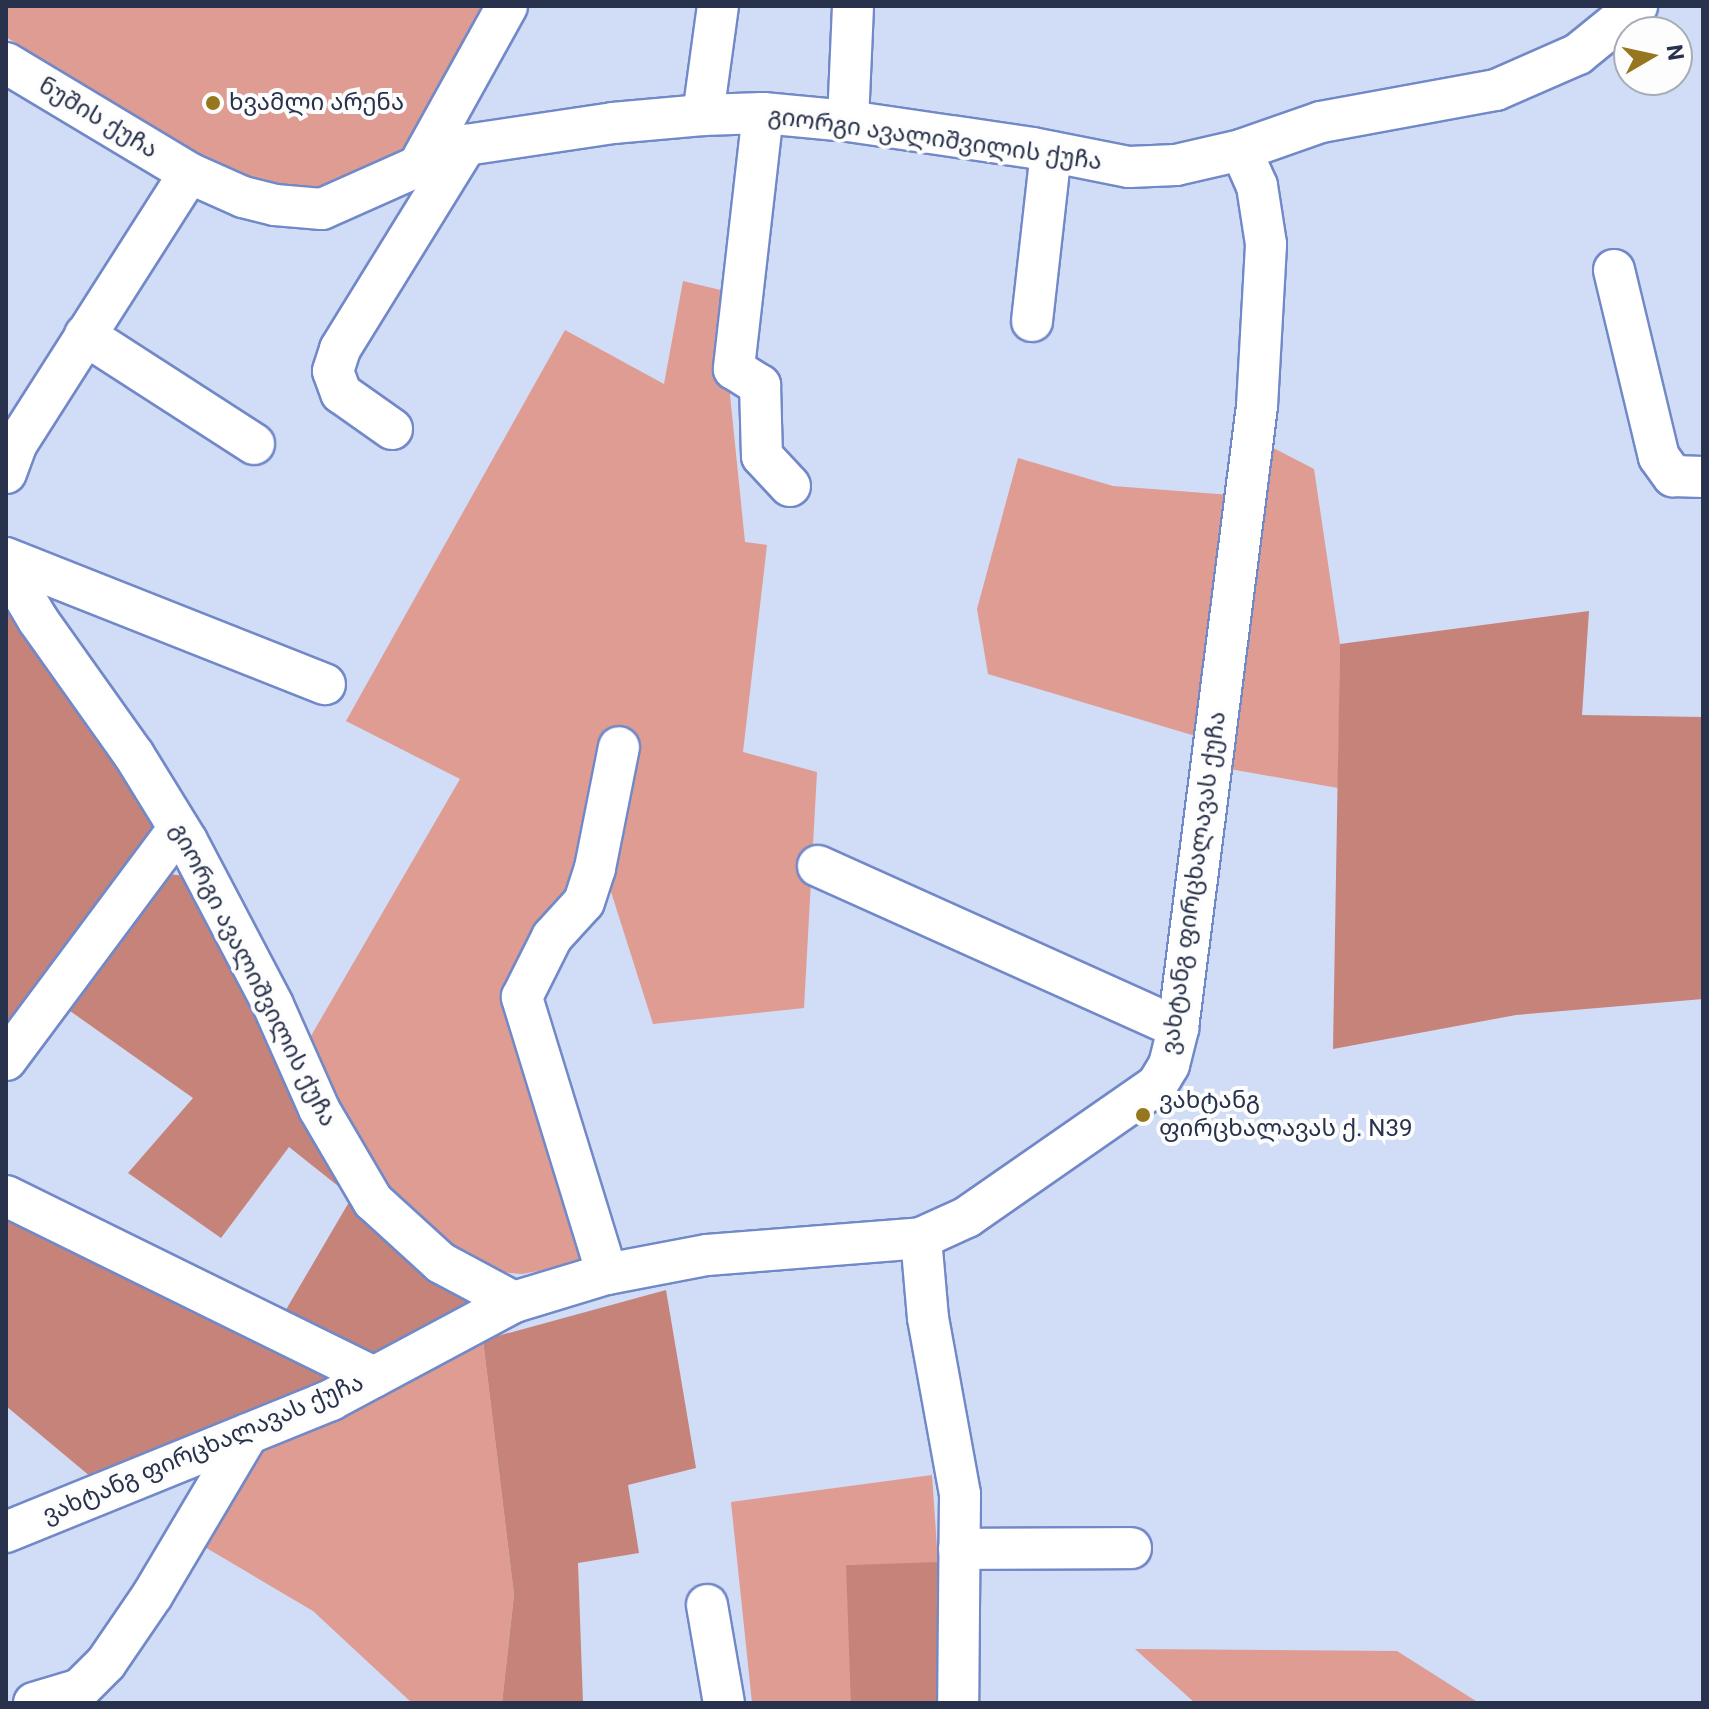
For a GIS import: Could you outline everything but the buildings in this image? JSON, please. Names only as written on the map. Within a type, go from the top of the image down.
[{"type":"street","points":[[420,163],[507,6]]},
{"type":"street","points":[[703,115],[718,6]]},
{"type":"street","points":[[848,121],[853,6]]},
{"type":"street","name":"გიორგი ავალიშვილის ქუჩა","points":[[189,173],[243,197],[275,205],[322,209],[466,145],[613,123],[763,113],[848,121],[1129,167],[1176,165],[1241,150],[1321,122],[1496,90],[1578,54],[1637,6]]},
{"type":"street","name":"ნუშის ქუჩა","points":[[6,63],[189,173]]},
{"type":"street","points":[[763,113],[734,369],[760,385],[762,456],[790,486]]},
{"type":"street","points":[[392,429],[341,393],[333,371],[340,349],[466,145]]},
{"type":"street","name":"ვახტანგ ფირცხალავას ქუჩა","points":[[6,1532],[331,1400],[514,1302],[607,1274],[707,1255],[921,1238],[967,1217],[1157,1085],[1169,1065],[1178,1028],[1257,406],[1266,244],[1257,186],[1241,150]]},
{"type":"street","points":[[1032,321],[1051,152]]},
{"type":"street","points":[[6,473],[16,445],[189,173]]},
{"type":"street","points":[[1614,270],[1659,457],[1673,476],[1703,477]]},
{"type":"street","points":[[85,335],[254,444]]},
{"type":"street","points":[[6,558],[325,684]]},
{"type":"street","name":"გიორგი ავალიშვილის ქუჩა","points":[[6,566],[38,620],[134,755],[179,828],[273,1005],[319,1109],[373,1201],[441,1263],[514,1302]]},
{"type":"street","points":[[607,1274],[522,997],[552,937],[584,902],[595,868],[619,747]]},
{"type":"street","points":[[6,1060],[179,828]]},
{"type":"street","points":[[818,866],[1178,1028]]},
{"type":"street","points":[[6,1196],[374,1377]]},
{"type":"street","points":[[921,1238],[928,1318],[960,1494],[958,1703]]},
{"type":"street","points":[[34,1703],[89,1696],[106,1663],[153,1594],[248,1434]]},
{"type":"street","points":[[959,1549],[1131,1548]]},
{"type":"street","points":[[707,1605],[724,1703]]},
{"type":"shaded area","name":"ხვამლი არენა","points":[[6,6],[492,6],[407,151],[302,194],[257,191],[6,37]]},
{"type":"shaded area","points":[[683,281],[729,292],[730,395],[745,542],[767,545],[743,752],[817,772],[804,1008],[653,1024],[606,876],[505,995],[588,1262],[522,1274],[481,1270],[383,1196],[304,1048],[460,779],[346,721],[565,330],[664,384]]},
{"type":"shaded area","points":[[1262,442],[1314,469],[1340,644],[1338,788],[1224,768]]},
{"type":"shaded area","points":[[1018,458],[1113,486],[1231,495],[1202,738],[988,674],[977,609]]},
{"type":"shaded area","points":[[6,590],[164,827],[6,1033]]},
{"type":"shaded area","points":[[1589,611],[1582,715],[1703,717],[1703,999],[1516,1015],[1333,1049],[1340,644]]},
{"type":"shaded area","points":[[168,874],[195,877],[321,1139],[473,1301],[376,1364],[277,1325],[352,1197],[289,1147],[221,1238],[128,1173],[193,1098],[63,1006]]},
{"type":"shaded area","points":[[6,1208],[347,1378],[97,1482],[6,1406]]},
{"type":"shaded area","points":[[666,1290],[696,1468],[628,1485],[639,1553],[578,1563],[583,1703],[502,1703],[514,1595],[483,1340]]},
{"type":"shaded area","points":[[483,1340],[514,1595],[502,1703],[412,1703],[313,1611],[203,1546],[268,1439]]},
{"type":"shaded area","points":[[932,1475],[938,1562],[847,1577],[852,1703],[752,1703],[731,1502]]},
{"type":"shaded area","points":[[938,1562],[943,1703],[851,1703],[846,1565]]},
{"type":"shaded area","points":[[1135,1649],[1397,1651],[1479,1703],[1195,1703]]},
{"type":"place","name":"ხვამლი არენა","points":[[213,103]]},
{"type":"place","name":"ვახტანგ ფირცხალავას ქ. N39","points":[[1143,1115]]}]
